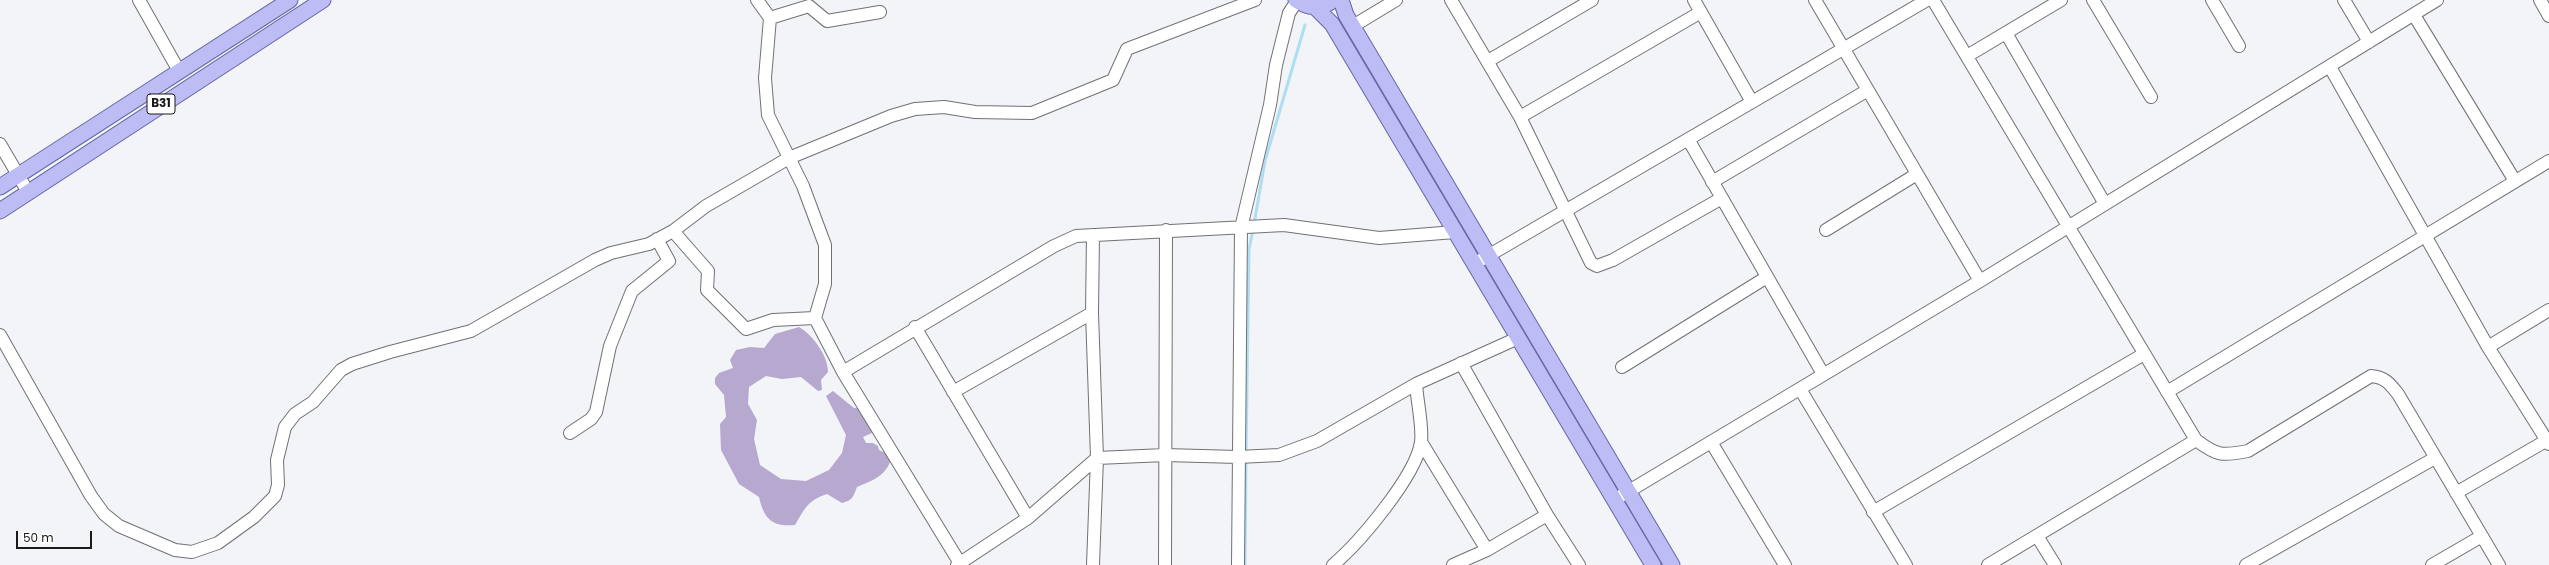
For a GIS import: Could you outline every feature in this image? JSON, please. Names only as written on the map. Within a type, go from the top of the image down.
[{"type":"main road","name":"B31","points":[[0,187],[290,0]]},
{"type":"main road","name":"B31","points":[[0,211],[220,65],[323,0]]},
{"type":"main road","points":[[1296,0],[1315,7],[1332,24],[1614,500],[1649,564]]},
{"type":"main road","points":[[1315,7],[1333,0]]},
{"type":"main road","points":[[1341,0],[1353,26],[1672,565]]},
{"type":"main road","points":[[211,51],[220,65]]},
{"type":"main road","points":[[1543,380],[1557,370]]},
{"type":"street","points":[[139,0],[179,71]]},
{"type":"street","points":[[757,0],[770,18],[765,78],[768,115],[820,228],[825,244],[825,284],[815,318],[843,372],[959,564],[1028,518],[1097,458],[1165,455],[1239,457],[1279,454],[1317,441],[1416,384],[1518,338]]},
{"type":"street","points":[[0,335],[91,496],[104,514],[119,526],[137,535],[175,550],[192,552],[218,543],[266,507],[275,496],[278,485],[277,460],[285,428],[295,414],[313,402],[341,370],[352,364],[471,331],[595,260],[611,253],[658,239],[673,231],[706,206],[789,158],[891,116],[915,109],[944,107],[975,112],[1032,113],[1113,80],[1127,49],[1255,0]]},
{"type":"street","points":[[1238,565],[1241,377],[1241,228],[1270,105],[1276,65],[1289,13],[1296,0]]},
{"type":"street","points":[[1353,26],[1396,0]]},
{"type":"street","points":[[1450,0],[1488,61],[1520,117],[1591,263],[1597,266],[1613,260],[1722,198]]},
{"type":"street","points":[[1488,61],[1592,0]]},
{"type":"street","points":[[1694,0],[1752,102]]},
{"type":"street","points":[[1814,0],[1980,282]]},
{"type":"street","points":[[1474,264],[1927,0]]},
{"type":"street","points":[[1933,0],[2196,440],[2214,453],[2227,455],[2248,451],[2371,376],[2380,377],[2391,386],[2498,565]]},
{"type":"street","points":[[1967,56],[2061,0]]},
{"type":"street","points":[[2092,0],[2151,97]]},
{"type":"street","points":[[2212,0],[2239,46]]},
{"type":"street","points":[[2344,0],[2369,42]]},
{"type":"street","points":[[1614,500],[1823,374],[1980,282],[2068,226],[2330,67],[2437,0]]},
{"type":"street","points":[[2540,0],[2549,16]]},
{"type":"street","points":[[770,18],[809,6],[827,21],[880,12]]},
{"type":"street","points":[[1520,117],[1701,12]]},
{"type":"street","points":[[2414,15],[2515,181]]},
{"type":"street","points":[[2006,33],[2105,204]]},
{"type":"street","points":[[2330,67],[2424,237],[2488,347],[2548,441],[2456,493]]},
{"type":"street","points":[[1712,182],[1868,90]]},
{"type":"street","points":[[1688,139],[1823,374]]},
{"type":"street","points":[[0,144],[17,176],[28,192]]},
{"type":"street","points":[[2167,392],[2515,181],[2549,162]]},
{"type":"street","points":[[1826,230],[1917,174]]},
{"type":"street","points":[[843,372],[915,327],[1054,246],[1076,236],[1166,230],[1241,228],[1284,224],[1379,238],[1455,232]]},
{"type":"street","points":[[1165,565],[1166,230]]},
{"type":"street","points":[[673,231],[708,271],[707,290],[746,329],[773,320],[815,318]]},
{"type":"street","points":[[1093,235],[1092,313],[1097,458],[1093,565]]},
{"type":"street","points":[[570,433],[591,419],[596,412],[610,346],[632,291],[669,261],[658,239]]},
{"type":"street","points":[[1622,367],[1767,277]]},
{"type":"street","points":[[2488,347],[2549,310]]},
{"type":"street","points":[[953,392],[1092,313]]},
{"type":"street","points":[[915,327],[1028,518]]},
{"type":"street","points":[[1873,512],[2144,354]]},
{"type":"street","points":[[1461,363],[1547,515],[1580,565]]},
{"type":"street","points":[[1333,565],[1373,524],[1414,462],[1421,442],[1416,384]]},
{"type":"street","points":[[1800,389],[1906,565]]},
{"type":"street","points":[[1988,565],[2196,440]]},
{"type":"street","points":[[1421,442],[1486,550]]},
{"type":"street","points":[[1711,442],[1785,565]]},
{"type":"street","points":[[2246,565],[2435,458]]},
{"type":"street","points":[[1453,565],[1486,550],[1547,515]]},
{"type":"street","points":[[2037,536],[2055,565]]},
{"type":"street","points":[[2432,565],[2482,536]]},
{"type":"shaded area","points":[[799,327],[819,346],[823,353],[828,372],[821,380],[822,390],[818,391],[801,377],[782,379],[766,376],[749,387],[748,404],[757,420],[754,439],[760,465],[781,479],[806,481],[829,470],[842,453],[846,435],[826,396],[833,391],[854,408],[859,408],[870,424],[872,433],[863,437],[866,443],[873,443],[878,446],[879,450],[887,454],[890,462],[881,475],[857,487],[853,496],[848,501],[842,503],[827,494],[811,502],[795,525],[780,525],[770,520],[767,516],[761,505],[759,497],[739,484],[721,450],[720,424],[726,417],[724,395],[715,384],[715,378],[719,373],[733,368],[730,360],[736,350],[750,347],[764,348],[775,334]]},
{"type":"waterway","points":[[1254,224],[1265,161],[1305,25]]},
{"type":"waterway","points":[[1246,453],[1249,250],[1253,229]]},
{"type":"waterway","points":[[1245,565],[1246,459]]}]
